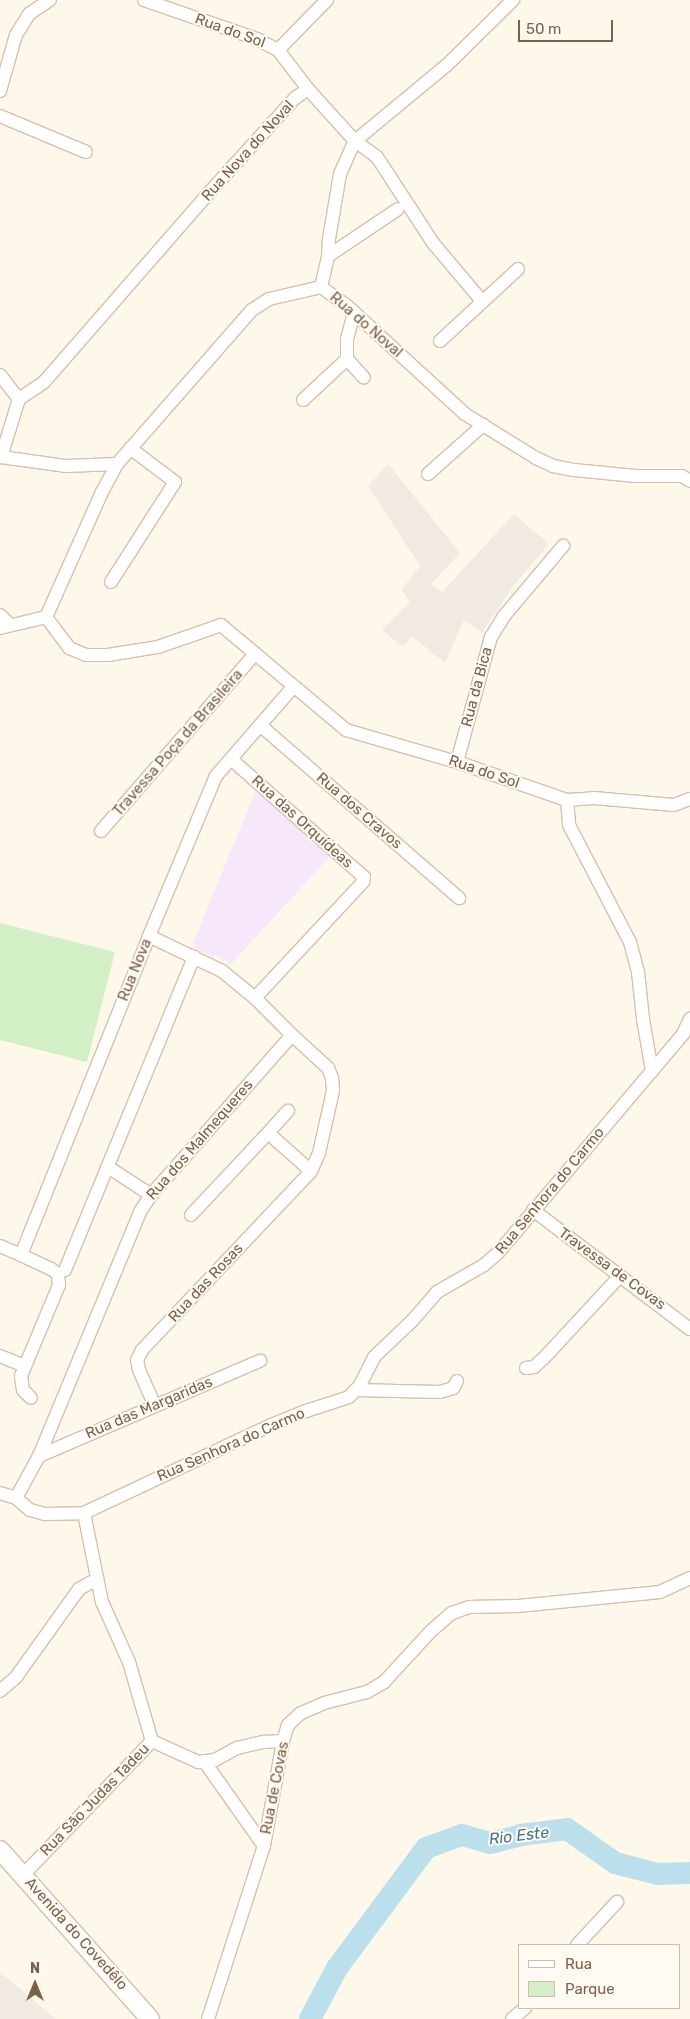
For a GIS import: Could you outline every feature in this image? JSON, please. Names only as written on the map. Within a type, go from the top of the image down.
[{"type":"street","points":[[0,91],[16,35],[29,14],[50,0]]},
{"type":"street","name":"Rua do Sol","points":[[144,0],[257,39],[278,50],[327,0]]},
{"type":"street","points":[[322,287],[340,174],[355,141],[447,65],[513,0]]},
{"type":"street","points":[[278,50],[308,89]]},
{"type":"street","name":"Rua Nova do Noval","points":[[19,399],[44,382],[207,195],[296,98],[308,89],[355,141],[377,157],[433,243],[482,301]]},
{"type":"street","points":[[0,116],[86,152]]},
{"type":"street","points":[[328,256],[398,209]]},
{"type":"street","points":[[440,341],[518,269]]},
{"type":"street","name":"Rua do Noval","points":[[46,617],[102,492],[117,464],[130,448],[252,310],[270,299],[322,287],[354,312],[464,414],[536,458],[552,466],[636,476],[686,478]]},
{"type":"street","points":[[354,312],[347,339],[347,359],[364,378]]},
{"type":"street","points":[[303,400],[347,359]]},
{"type":"street","points":[[0,375],[19,399],[0,458],[66,466],[117,464]]},
{"type":"street","points":[[428,474],[483,425]]},
{"type":"street","points":[[111,582],[175,482],[130,448]]},
{"type":"street","name":"Rua da Bica","points":[[457,762],[491,637],[504,616],[563,546]]},
{"type":"street","points":[[0,615],[5,627],[46,617]]},
{"type":"street","name":"Rua do Sol","points":[[46,617],[69,648],[86,655],[108,655],[158,647],[221,625],[346,730],[457,762],[567,800],[594,798],[674,805],[690,799]]},
{"type":"street","name":"Travessa Poça da Brasileira","points":[[101,831],[255,654]]},
{"type":"street","name":"Rua Nova","points":[[21,1255],[149,936],[216,776],[293,687]]},
{"type":"street","name":"Rua dos Cravos","points":[[260,725],[459,898]]},
{"type":"street","name":"Rua das Orquídeas","points":[[231,759],[364,877],[363,882],[255,998]]},
{"type":"street","points":[[567,800],[568,825],[630,942],[638,972],[642,1018],[652,1071]]},
{"type":"street","points":[[149,936],[194,956],[222,972],[255,998],[292,1035]]},
{"type":"street","points":[[65,1270],[194,956]]},
{"type":"street","name":"Rua Senhora do Carmo","points":[[84,1513],[271,1425],[349,1397],[356,1390],[374,1356],[412,1321],[437,1292],[484,1265],[498,1253],[683,1034],[690,1019]]},
{"type":"street","name":"Rua das Rosas","points":[[155,1406],[139,1370],[138,1360],[142,1350],[311,1171],[324,1137],[333,1091],[332,1078],[328,1068],[292,1035]]},
{"type":"street","name":"Rua dos Malmequeres","points":[[16,1498],[39,1456],[141,1210],[151,1195],[292,1035]]},
{"type":"street","points":[[191,1215],[288,1111]]},
{"type":"street","points":[[268,1133],[311,1171]]},
{"type":"street","points":[[108,1167],[151,1195]]},
{"type":"street","name":"Travessa de Covas","points":[[533,1210],[690,1329]]},
{"type":"street","points":[[0,1246],[58,1274],[59,1285],[21,1376],[23,1390],[31,1398]]},
{"type":"street","points":[[526,1368],[534,1367],[544,1358],[620,1276]]},
{"type":"street","points":[[0,1356],[25,1366]]},
{"type":"street","name":"Rua das Margaridas","points":[[39,1456],[260,1361]]},
{"type":"street","points":[[356,1390],[440,1392],[452,1388],[457,1381]]},
{"type":"street","points":[[0,1493],[16,1498],[30,1510],[45,1514],[84,1513]]},
{"type":"street","name":"Rua São Judas Tadeu","points":[[23,1875],[152,1741],[129,1662],[102,1602],[84,1513]]},
{"type":"street","points":[[0,1691],[16,1677],[80,1589],[97,1578]]},
{"type":"street","name":"Rua de Covas","points":[[208,2019],[264,1846],[283,1741],[288,1725],[301,1713],[324,1703],[367,1692],[384,1682],[431,1631],[452,1613],[469,1607],[518,1606],[660,1592],[690,1578]]},
{"type":"street","points":[[152,1741],[198,1762],[215,1760],[246,1746],[264,1742],[283,1741]]},
{"type":"street","points":[[204,1761],[264,1846]]},
{"type":"street","name":"Avenida do Covedêlo","points":[[0,1850],[146,2018]]},
{"type":"street","points":[[578,1944],[618,1902]]},
{"type":"street","points":[[512,2019],[524,2009]]},
{"type":"shaded area","points":[[388,464],[460,553],[431,584],[442,592],[514,514],[549,544],[514,585],[482,633],[464,620],[445,663],[412,636],[403,647],[382,630],[410,602],[401,590],[420,566],[368,486]]},
{"type":"shaded area","points":[[255,792],[266,796],[332,854],[231,964],[216,955],[214,958],[192,946]]},
{"type":"shaded area","points":[[0,1972],[56,2019],[0,2019]]},
{"type":"green space","points":[[0,923],[115,952],[87,1062],[0,1040]]},
{"type":"waterway","name":"Rio Este","points":[[310,2019],[337,1968],[426,1848],[462,1835],[490,1843],[521,1835],[567,1829],[615,1863],[658,1874],[690,1873]]}]
